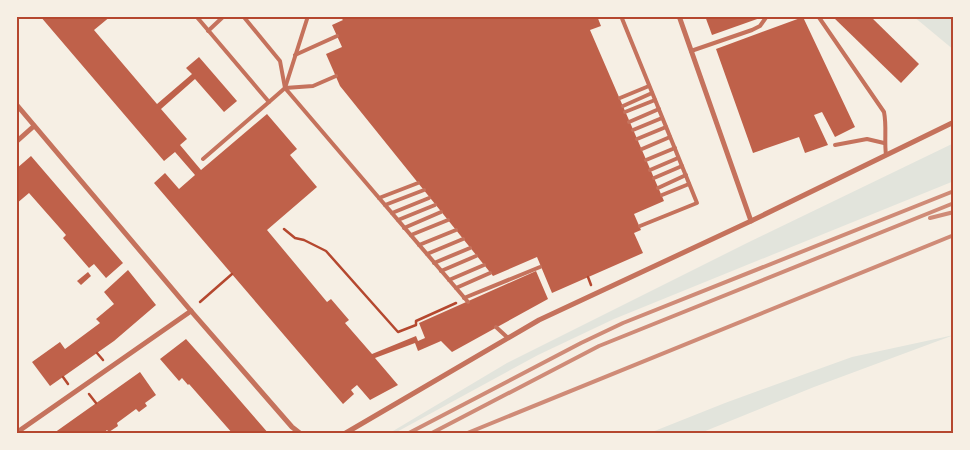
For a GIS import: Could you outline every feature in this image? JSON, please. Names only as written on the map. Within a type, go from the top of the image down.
[{"type":"street","points":[[679,16],[751,221]]},
{"type":"street","points":[[16,104],[191,311],[292,427],[301,434]]},
{"type":"street","points":[[344,434],[539,320],[751,221],[954,122]]},
{"type":"street","points":[[16,142],[34,126]]},
{"type":"street","points":[[16,433],[191,311]]},
{"type":"lane","points":[[196,16],[269,102]]},
{"type":"lane","points":[[208,31],[224,16]]},
{"type":"lane","points":[[243,16],[280,61],[285,88],[468,302]]},
{"type":"lane","points":[[203,159],[285,88],[308,16]]},
{"type":"lane","points":[[621,16],[697,203],[640,226]]},
{"type":"lane","points":[[691,51],[752,30],[760,26],[766,16]]},
{"type":"lane","points":[[818,16],[884,112],[886,155]]},
{"type":"lane","points":[[295,55],[337,36]]},
{"type":"lane","points":[[285,88],[313,86],[336,76]]},
{"type":"lane","points":[[620,98],[649,86]]},
{"type":"lane","points":[[623,106],[652,93]]},
{"type":"lane","points":[[625,112],[655,100]]},
{"type":"lane","points":[[630,122],[659,109]]},
{"type":"lane","points":[[634,130],[662,118]]},
{"type":"lane","points":[[637,139],[666,127]]},
{"type":"lane","points":[[642,150],[670,138]]},
{"type":"lane","points":[[835,145],[868,139],[884,143]]},
{"type":"lane","points":[[646,160],[674,148]]},
{"type":"lane","points":[[650,170],[678,158]]},
{"type":"lane","points":[[654,178],[682,166]]},
{"type":"lane","points":[[658,188],[686,176]]},
{"type":"lane","points":[[379,198],[418,183]]},
{"type":"lane","points":[[662,196],[689,184]]},
{"type":"lane","points":[[385,205],[424,190]]},
{"type":"lane","points":[[392,213],[429,198]]},
{"type":"lane","points":[[398,220],[435,205]]},
{"type":"lane","points":[[404,228],[441,212]]},
{"type":"lane","points":[[411,235],[448,220]]},
{"type":"lane","points":[[419,245],[456,230]]},
{"type":"lane","points":[[427,254],[463,239]]},
{"type":"lane","points":[[434,263],[470,248]]},
{"type":"lane","points":[[441,271],[476,256]]},
{"type":"lane","points":[[449,280],[484,265]]},
{"type":"lane","points":[[464,298],[540,266]]},
{"type":"lane","points":[[456,288],[490,273]]},
{"type":"lane","points":[[496,328],[508,338]]},
{"type":"path","points":[[284,229],[295,238],[304,240],[326,251],[398,332],[416,325],[416,321],[464,298]]},
{"type":"path","points":[[200,302],[232,274]]},
{"type":"path","points":[[588,277],[591,285]]},
{"type":"path","points":[[97,353],[103,360]]},
{"type":"path","points":[[63,377],[68,385]]},
{"type":"path","points":[[89,394],[96,403]]},
{"type":"shaded area","points":[[913,16],[954,16],[954,50]]},
{"type":"shaded area","points":[[954,143],[954,181],[614,319],[538,355],[393,434],[388,434],[507,363],[747,243]]},
{"type":"shaded area","points":[[954,335],[814,387],[698,434],[647,434],[725,403],[852,357]]},
{"type":"building","points":[[40,16],[111,16],[94,30],[157,104],[192,74],[186,68],[199,57],[237,101],[224,112],[195,79],[161,109],[187,139],[180,145],[201,170],[267,114],[297,149],[290,155],[317,187],[267,230],[327,302],[331,299],[349,320],[345,323],[372,354],[416,336],[418,341],[425,338],[419,323],[536,271],[548,299],[452,352],[441,341],[418,351],[415,343],[375,358],[398,385],[370,400],[357,385],[351,390],[354,394],[343,404],[154,183],[165,173],[179,189],[195,175],[175,152],[164,161]]},
{"type":"building","points":[[339,16],[597,16],[601,26],[590,30],[664,201],[634,214],[641,230],[634,233],[643,253],[552,293],[537,257],[493,276],[340,86],[326,54],[342,47],[332,25],[343,20]]},
{"type":"building","points":[[705,16],[759,16],[760,18],[712,35]]},
{"type":"building","points":[[832,16],[870,16],[919,64],[901,83]]},
{"type":"building","points":[[803,17],[855,127],[835,137],[822,112],[814,115],[828,145],[805,153],[799,137],[753,153],[716,49]]},
{"type":"building","points":[[31,156],[123,263],[106,278],[94,264],[89,268],[63,238],[66,235],[29,193],[16,204],[16,169]]},
{"type":"building","points":[[128,270],[156,305],[114,341],[50,386],[32,362],[60,342],[65,349],[100,323],[96,319],[114,304],[104,292]]},
{"type":"building","points":[[88,272],[91,276],[81,285],[77,281]]},
{"type":"building","points":[[186,339],[269,434],[233,434],[189,384],[182,378],[179,381],[160,359]]},
{"type":"building","points":[[140,372],[156,395],[145,403],[147,406],[139,412],[136,409],[117,423],[118,426],[102,434],[54,433]]},
{"type":"railway","points":[[407,434],[623,323],[954,191]]},
{"type":"railway","points":[[430,434],[599,346],[954,203]]},
{"type":"railway","points":[[930,218],[954,212]]},
{"type":"railway","points":[[465,434],[954,235]]}]
